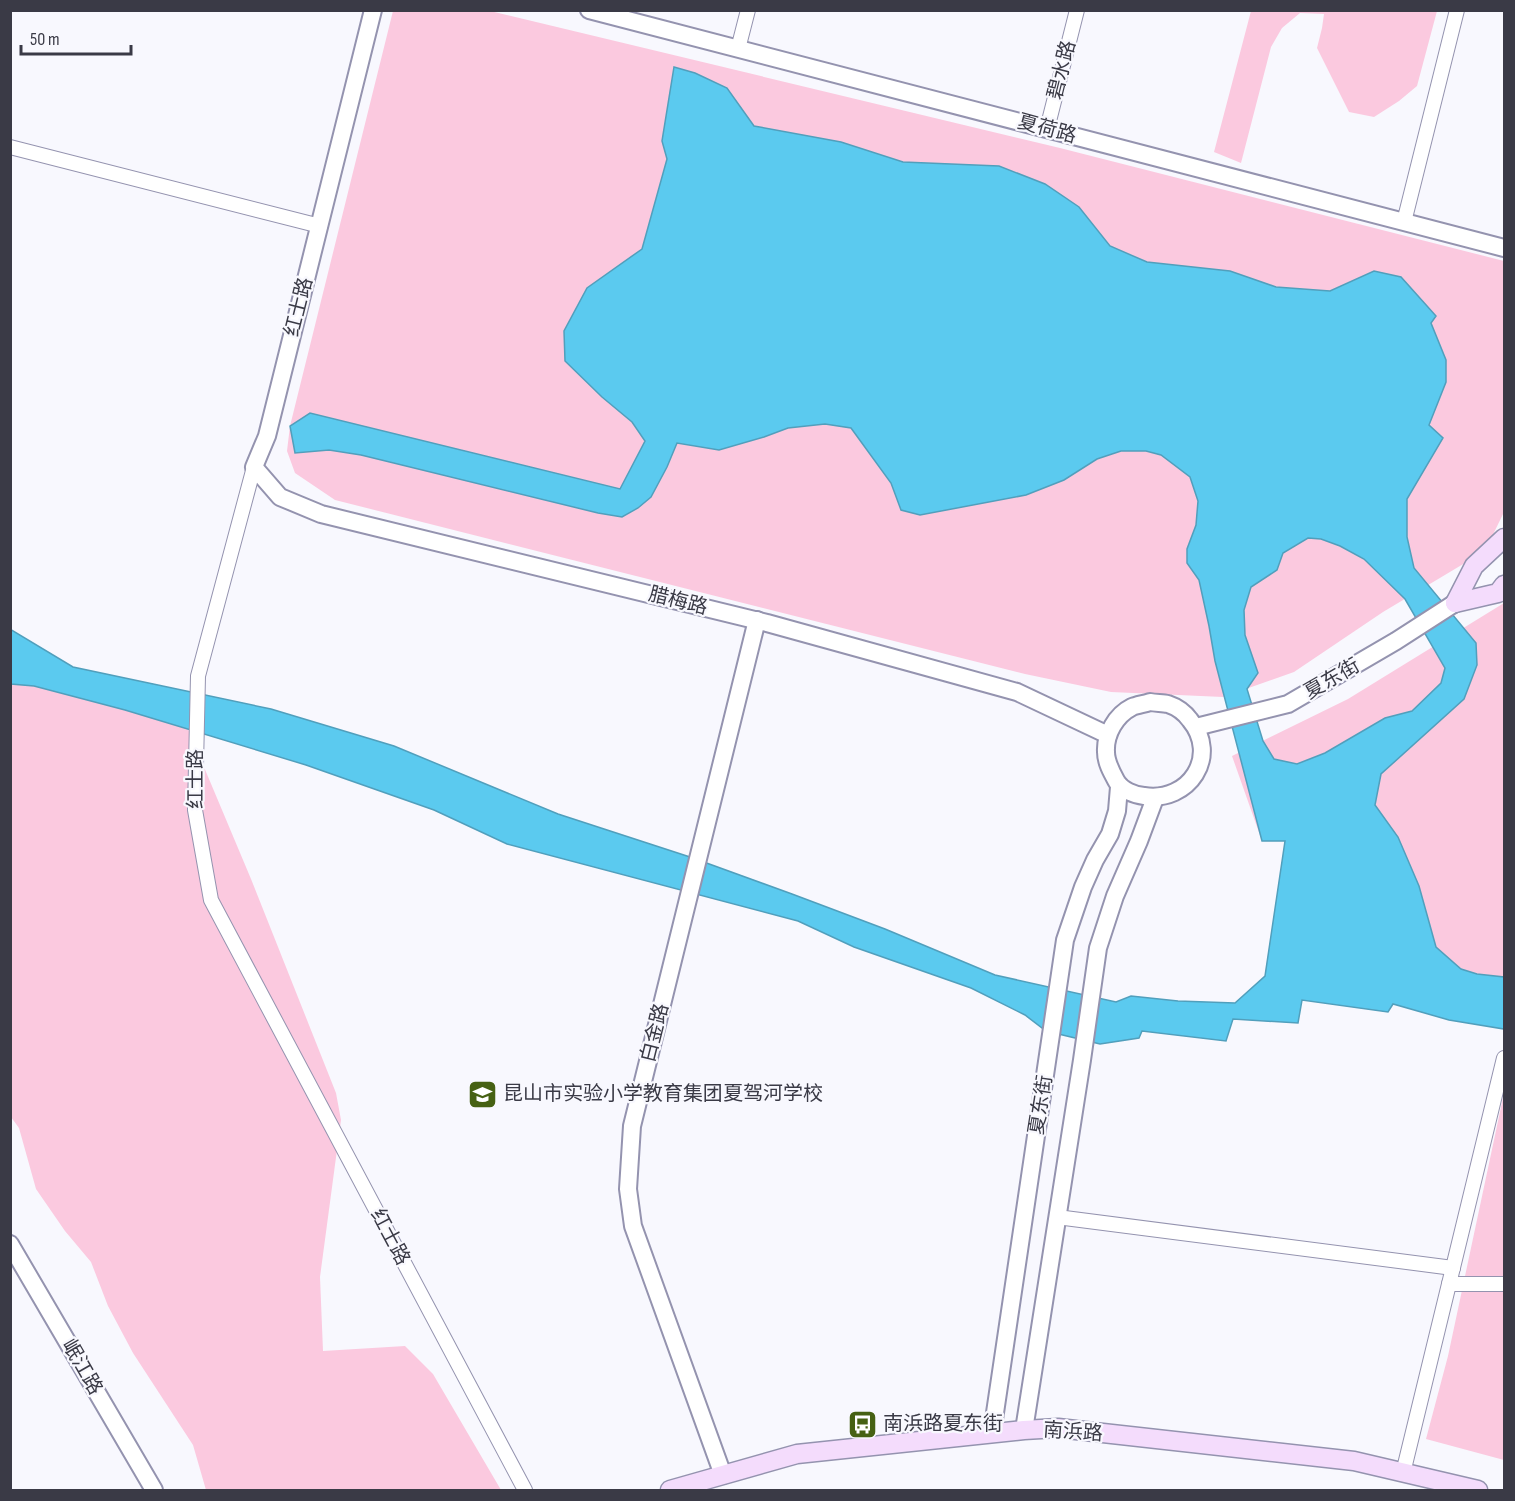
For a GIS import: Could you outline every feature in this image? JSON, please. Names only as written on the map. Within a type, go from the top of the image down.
[{"type":"main road","name":"夏东街","points":[[1455,603],[1474,566],[1504,538]]},
{"type":"main road","name":"夏东街","points":[[1455,603],[1498,593],[1504,585]]},
{"type":"main road","name":"南浜路","points":[[670,1491],[797,1455],[992,1433],[1058,1428],[1354,1461],[1478,1491]]},
{"type":"street","name":"红士路","points":[[373,10],[267,436],[254,467],[198,676],[195,810],[211,900],[525,1491]]},
{"type":"street","name":"夏荷路","points":[[589,10],[1504,248]]},
{"type":"street","points":[[738,49],[748,10]]},
{"type":"street","name":"碧水路","points":[[1047,129],[1077,10]]},
{"type":"street","points":[[1404,222],[1457,10]]},
{"type":"street","points":[[10,147],[320,226]]},
{"type":"street","name":"腊梅路","points":[[254,467],[280,497],[321,514],[758,620],[1017,692],[1108,735]]},
{"type":"street","name":"夏东街","points":[[1196,727],[1288,704],[1414,630],[1455,603]]},
{"type":"street","name":"白金路","points":[[723,1476],[633,1226],[628,1189],[633,1126],[758,620]]},
{"type":"street","points":[[1150,702],[1168,704],[1185,713],[1196,727],[1202,746],[1200,765],[1190,782],[1174,794],[1155,798],[1136,795],[1119,786],[1110,770],[1106,752],[1108,735],[1117,718],[1132,707],[1150,702]]},
{"type":"street","name":"夏东街","points":[[992,1433],[1065,940],[1074,910],[1095,860],[1110,834],[1117,811],[1119,786]]},
{"type":"street","name":"夏东街","points":[[1023,1430],[1098,948],[1106,919],[1155,798]]},
{"type":"street","points":[[1403,1473],[1504,1058]]},
{"type":"street","points":[[1057,1217],[1453,1268]]},
{"type":"street","name":"岷江路","points":[[10,1244],[154,1491]]},
{"type":"street","points":[[1449,1284],[1504,1284]]},
{"type":"shaded area","points":[[1251,10],[1437,11],[1417,86],[1374,117],[1349,112],[1317,48],[1324,14],[1300,13],[1282,28],[1271,47],[1241,163],[1214,152]]},
{"type":"shaded area","points":[[393,11],[490,11],[1060,148],[1504,261],[1504,512],[1485,551],[1383,612],[1294,672],[1223,697],[1111,692],[1025,674],[335,500],[295,473],[287,451],[290,426]]},
{"type":"shaded area","points":[[1504,603],[1504,1029],[1449,1020],[1393,1004],[1388,1012],[1262,994],[1285,841],[1262,841],[1232,756],[1348,699]]},
{"type":"shaded area","points":[[11,684],[34,686],[188,729],[251,879],[336,1093],[341,1120],[320,1277],[323,1351],[405,1346],[433,1374],[501,1490],[206,1490],[193,1445],[133,1353],[108,1306],[91,1262],[65,1231],[36,1189],[19,1128],[11,1117]]},
{"type":"shaded area","points":[[1504,1093],[1504,1460],[1426,1439],[1448,1356]]},
{"type":"water","points":[[674,67],[695,73],[727,88],[754,126],[841,142],[903,162],[999,166],[1045,184],[1079,207],[1110,246],[1147,262],[1230,271],[1276,287],[1330,291],[1374,271],[1401,277],[1436,316],[1431,323],[1446,360],[1446,382],[1429,425],[1443,438],[1407,499],[1407,537],[1414,568],[1476,643],[1477,665],[1464,699],[1381,774],[1375,805],[1398,837],[1419,886],[1436,947],[1461,969],[1477,974],[1504,977],[1504,1029],[1449,1020],[1393,1004],[1388,1012],[1302,1000],[1298,1023],[1233,1019],[1226,1041],[1142,1031],[1139,1038],[1100,1044],[1046,1031],[1025,1015],[971,988],[854,947],[798,921],[507,844],[434,810],[306,765],[125,710],[34,686],[11,684],[10,629],[73,667],[271,709],[394,746],[558,814],[690,857],[792,894],[885,929],[995,975],[1116,1002],[1131,996],[1178,1001],[1235,1003],[1265,976],[1285,841],[1262,841],[1215,661],[1199,580],[1187,563],[1187,549],[1196,525],[1198,501],[1190,477],[1161,455],[1146,451],[1121,451],[1097,459],[1064,480],[1026,495],[920,515],[901,510],[891,483],[851,428],[825,424],[788,428],[719,450],[677,443],[651,497],[622,517],[361,455],[329,450],[295,453],[290,426],[310,413],[620,489],[645,441],[632,422],[565,361],[564,331],[587,288],[642,249],[667,159],[662,141]],"holes":[[[1308,538],[1321,539],[1364,559],[1405,599],[1445,668],[1441,683],[1412,711],[1385,718],[1325,753],[1297,764],[1274,759],[1263,741],[1247,689],[1258,673],[1245,635],[1244,610],[1251,587],[1277,570],[1283,553]]]},
{"type":"place","name":"昆山市实验小学教育集团夏驾河学校","points":[[482,1094]]},
{"type":"place","name":"南浜路夏东街","points":[[862,1424]]}]
